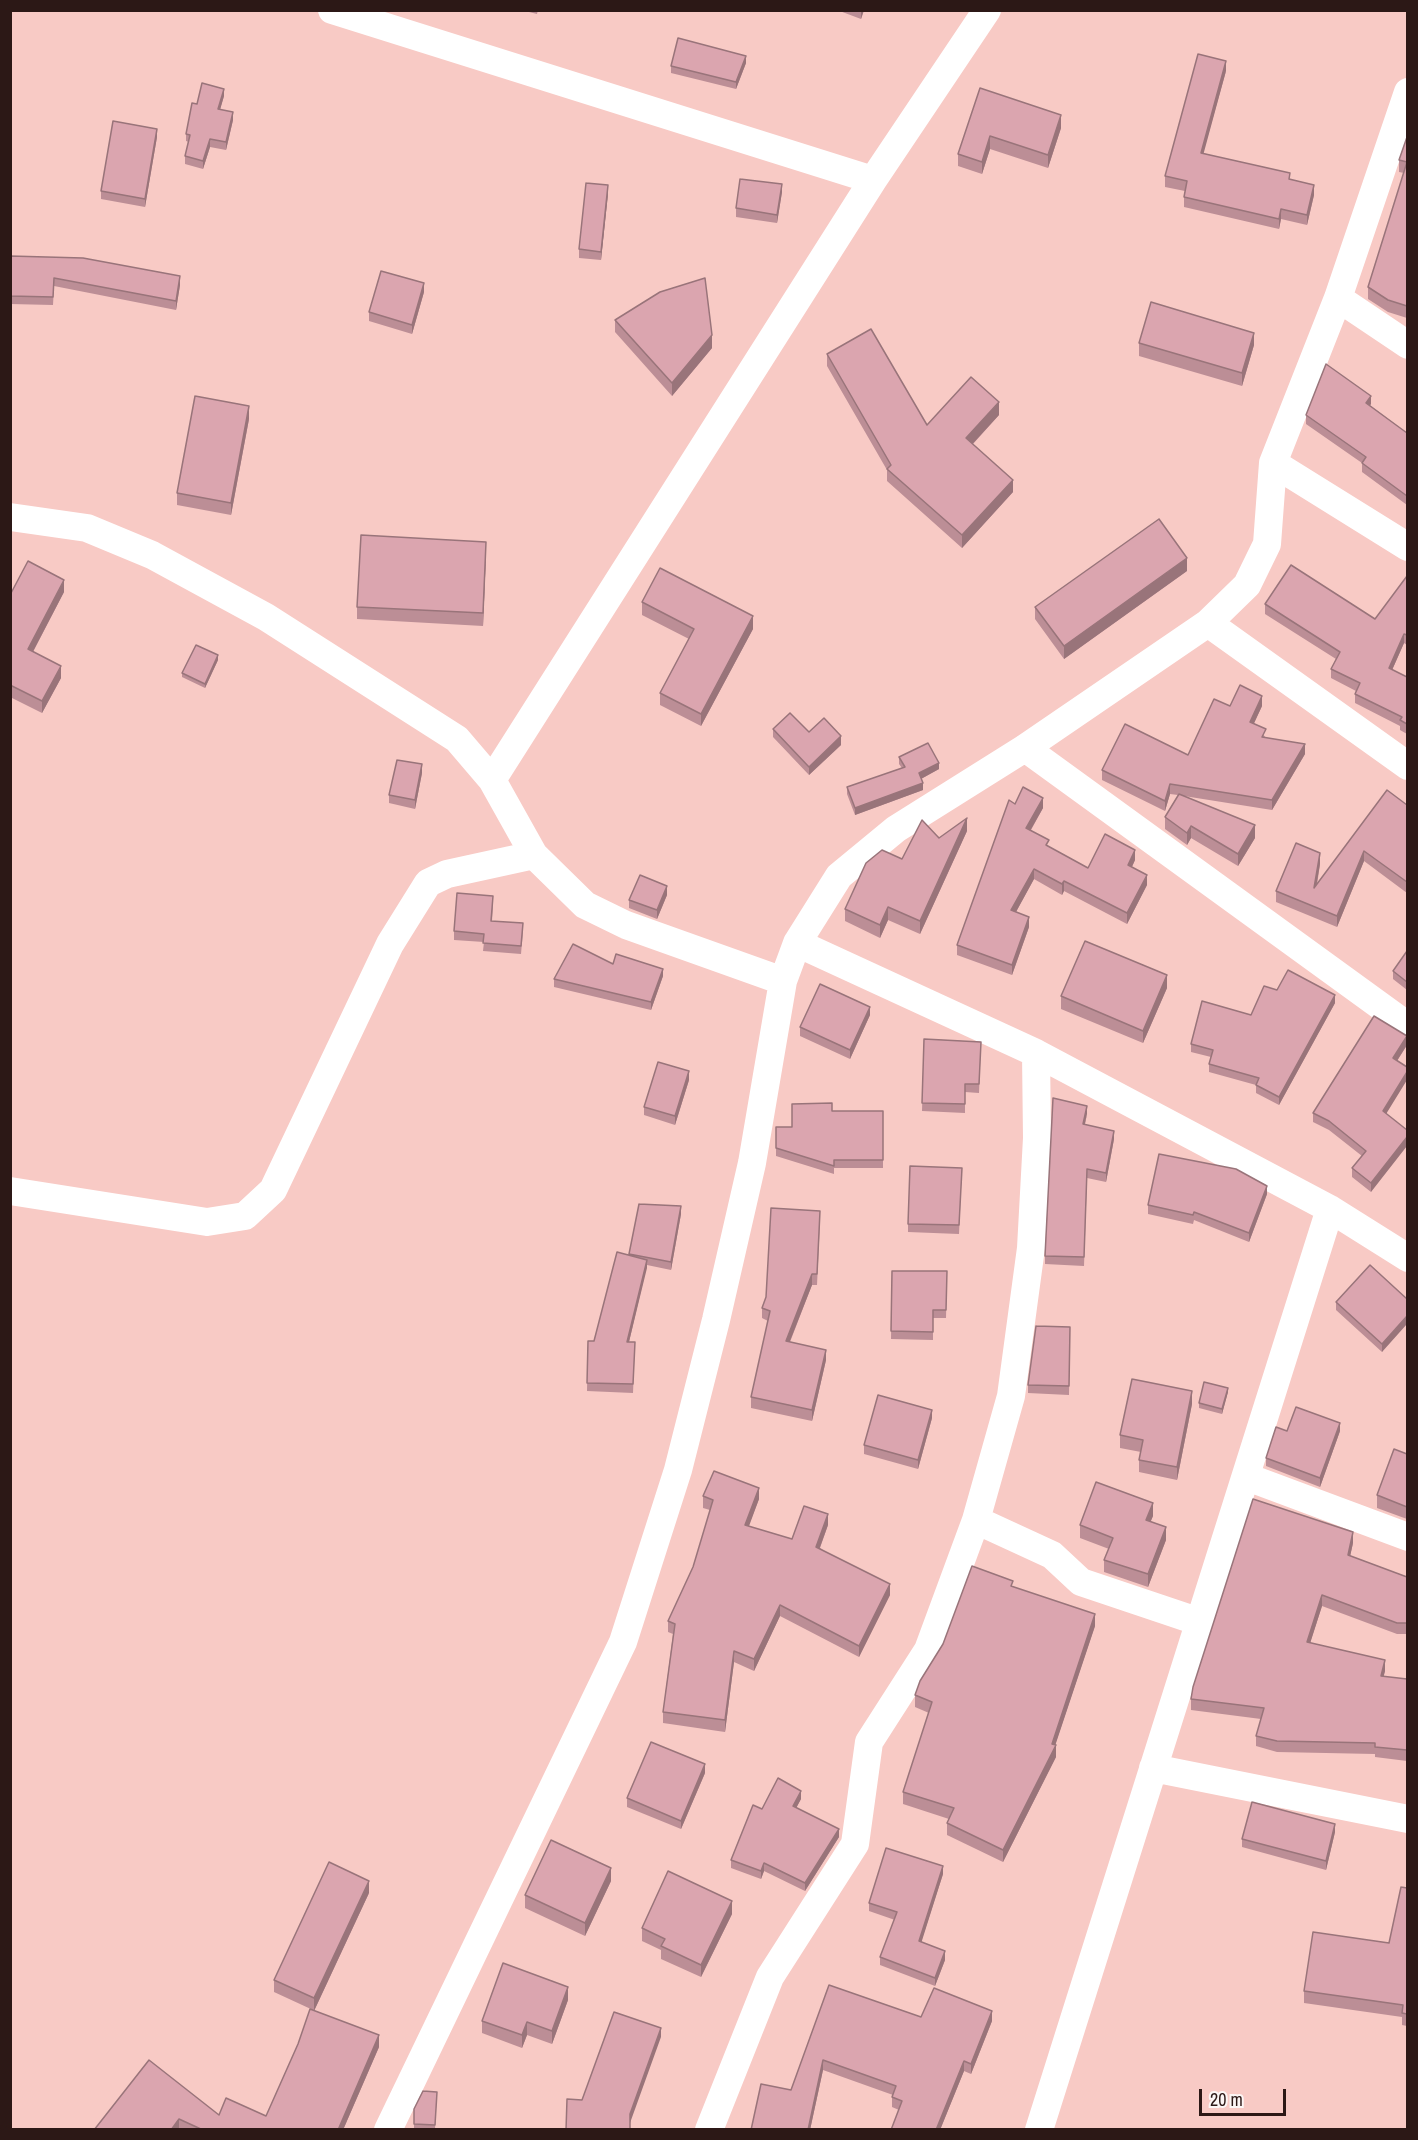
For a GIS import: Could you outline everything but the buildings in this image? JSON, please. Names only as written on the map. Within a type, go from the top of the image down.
[{"type":"street","points":[[332,10],[873,180]]},
{"type":"street","points":[[492,780],[873,180],[987,10]]},
{"type":"street","points":[[394,2128],[623,1642],[678,1470],[716,1320],[752,1163],[783,981],[797,942],[839,876],[896,829],[1025,748],[1208,623],[1247,585],[1267,544],[1273,463],[1338,298],[1407,92]]},
{"type":"street","points":[[1338,298],[1407,345]]},
{"type":"street","points":[[1273,463],[1407,547]]},
{"type":"street","points":[[10,518],[87,528],[152,555],[235,600],[457,739],[492,780],[534,855],[585,905],[626,925],[783,981]]},
{"type":"street","points":[[1208,623],[1407,766]]},
{"type":"street","points":[[1025,748],[1407,1026]]},
{"type":"street","points":[[10,1191],[207,1222],[245,1216],[273,1190],[390,944],[428,883],[447,874],[534,855]]},
{"type":"street","points":[[797,942],[1036,1053],[1330,1209],[1407,1258]]},
{"type":"street","points":[[709,2130],[770,1977],[855,1844],[869,1742],[928,1650],[976,1520],[1011,1396],[1031,1248],[1037,1138],[1036,1053]]},
{"type":"street","points":[[1039,2130],[1247,1478],[1330,1209]]},
{"type":"street","points":[[1247,1478],[1407,1537]]},
{"type":"street","points":[[976,1520],[1052,1555],[1082,1582],[1200,1622]]},
{"type":"street","points":[[1153,1768],[1407,1819]]}]
